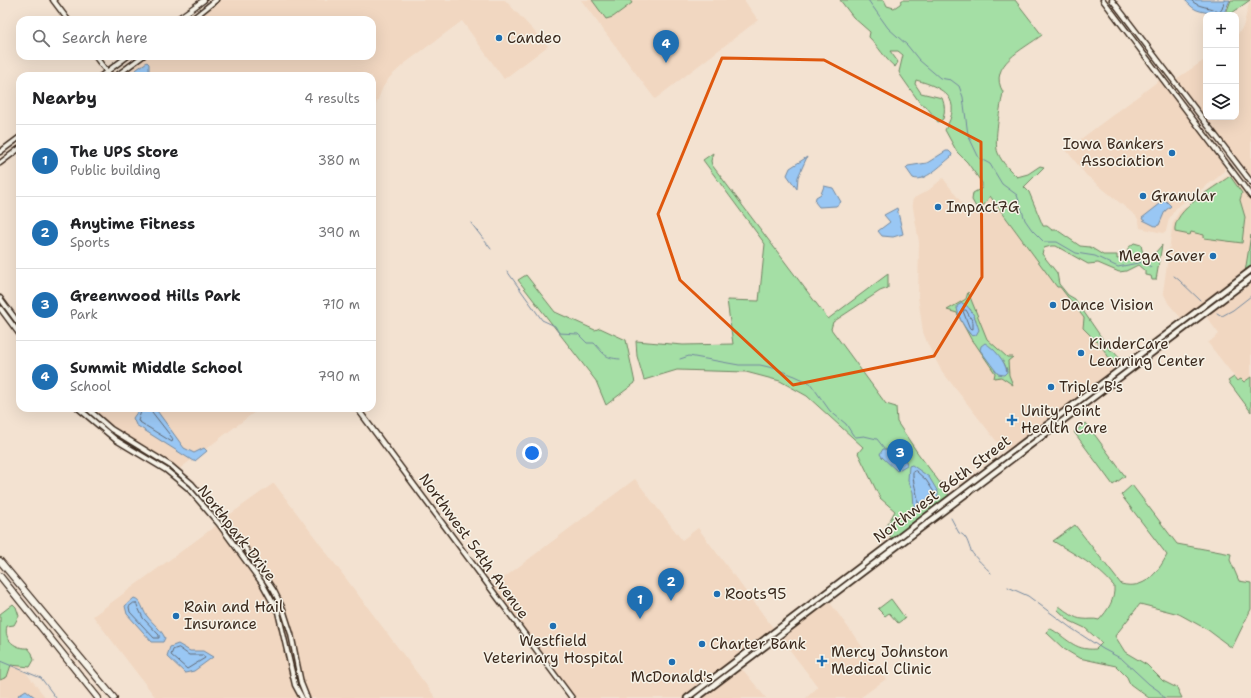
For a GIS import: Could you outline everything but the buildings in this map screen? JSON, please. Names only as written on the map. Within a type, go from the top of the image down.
[{"type":"highway","points":[[0,561],[114,698]]},
{"type":"highway","points":[[0,576],[96,698]]},
{"type":"main road","name":"Northwest 86th Street","points":[[687,698],[1251,270]]},
{"type":"main road","name":"Northwest 86th Street","points":[[697,698],[1251,278]]},
{"type":"street","points":[[53,0],[65,16]]},
{"type":"street","points":[[182,16],[204,0]]},
{"type":"street","points":[[196,16],[216,0]]},
{"type":"street","points":[[1103,0],[1251,196]]},
{"type":"street","points":[[1112,0],[1251,182]]},
{"type":"street","points":[[98,60],[107,72]]},
{"type":"street","points":[[110,72],[124,60]]},
{"type":"street","points":[[121,72],[138,60]]},
{"type":"street","points":[[0,152],[16,140]]},
{"type":"street","points":[[0,163],[16,151]]},
{"type":"street","points":[[0,298],[16,320]]},
{"type":"street","points":[[0,308],[16,330]]},
{"type":"street","name":"Northpark Drive","points":[[83,412],[108,434],[166,470],[188,488],[219,524],[262,583],[278,612],[295,685],[302,698]]},
{"type":"street","name":"Northpark Drive","points":[[92,412],[111,429],[171,466],[192,484],[239,539],[274,591],[283,609],[290,634],[300,683],[307,698]]},
{"type":"street","name":"Northwest 54th Avenue","points":[[360,412],[572,698]]},
{"type":"highlighted area","points":[[722,58],[824,60],[981,142],[982,277],[934,356],[793,385],[680,280],[658,214]]},
{"type":"shaded area","points":[[214,0],[505,0],[548,46],[504,79],[462,21],[404,64],[390,77],[383,87],[376,104],[376,72],[118,72],[134,60],[376,60],[376,16],[192,16]]},
{"type":"shaded area","points":[[581,0],[744,0],[758,20],[655,99]]},
{"type":"shaded area","points":[[1251,0],[1251,178],[1207,120],[1239,120],[1239,32],[1243,27]]},
{"type":"shaded area","points":[[1203,61],[1203,115],[1176,79]]},
{"type":"shaded area","points":[[1161,79],[1225,164],[1224,171],[1217,178],[1176,208],[1169,219],[1166,231],[1163,233],[1140,228],[1139,221],[1136,216],[1086,175],[1066,150]]},
{"type":"shaded area","points":[[1228,175],[1235,177],[1251,199],[1251,235],[1245,272],[1185,318],[1181,318],[1168,303],[1163,292],[1173,222],[1179,212]]},
{"type":"shaded area","points":[[943,178],[970,214],[976,207],[984,205],[990,196],[1057,287],[1060,287],[1084,318],[1083,328],[1102,347],[1113,364],[1120,359],[1123,364],[1010,450],[1001,447],[941,370],[923,332],[918,297],[919,242],[912,202],[914,198],[929,190]]},
{"type":"shaded area","points":[[1251,284],[1251,377],[1244,382],[1238,381],[1208,343],[1219,334],[1205,315]]},
{"type":"shaded area","points":[[96,412],[255,412],[178,470],[105,422]]},
{"type":"shaded area","points":[[635,479],[682,540],[698,528],[774,629],[683,698],[576,698],[493,586]]},
{"type":"shaded area","points":[[274,483],[436,698],[156,698],[93,616],[221,522],[264,580],[282,613],[287,610],[275,586],[225,518]]},
{"type":"shaded area","points":[[828,600],[886,679],[860,698],[806,698],[818,687],[780,637]]},
{"type":"shaded area","points":[[0,641],[23,669],[46,698],[0,698]]},
{"type":"shaded area","points":[[740,669],[744,671],[766,698],[701,698]]},
{"type":"green space","points":[[592,0],[630,0],[632,3],[613,17],[606,19]]},
{"type":"green space","points":[[840,0],[884,0],[887,6],[894,8],[900,4],[902,0],[1015,0],[1042,35],[1010,59],[1000,74],[999,82],[1003,92],[996,141],[998,153],[1002,160],[1017,177],[1028,174],[1040,166],[1044,167],[1024,187],[1029,192],[1043,226],[1047,226],[1052,230],[1057,230],[1080,246],[1090,247],[1103,255],[1117,255],[1117,259],[1127,257],[1128,248],[1134,243],[1141,245],[1143,254],[1151,256],[1162,245],[1156,280],[1152,280],[1151,276],[1145,275],[1145,271],[1138,265],[1126,271],[1119,272],[1098,263],[1088,264],[1056,246],[1044,248],[1042,254],[1057,273],[1059,284],[1068,295],[1075,299],[1110,350],[1120,359],[1113,364],[1102,347],[1083,328],[1084,318],[1060,287],[1057,287],[990,196],[984,205],[976,207],[972,200],[973,193],[982,188],[982,183],[967,162],[957,152],[945,130],[952,110],[948,96],[943,91],[935,87],[916,80],[915,84],[921,93],[942,98],[944,106],[943,119],[938,122],[926,106],[920,103],[901,76],[899,72],[903,55],[898,51],[890,51],[898,62],[895,67],[869,37],[870,32],[853,17]]},
{"type":"green space","points":[[1231,0],[1250,0],[1233,12],[1226,12]]},
{"type":"green space","points":[[713,153],[711,161],[712,165],[828,319],[888,274],[888,288],[880,291],[833,322],[831,329],[886,404],[896,407],[897,422],[949,495],[892,539],[885,529],[895,511],[880,498],[858,453],[863,447],[807,396],[780,381],[746,372],[677,370],[644,380],[637,356],[636,341],[683,345],[733,344],[727,300],[759,301],[765,244],[703,160]]},
{"type":"green space","points":[[1230,176],[1242,193],[1240,200],[1245,217],[1242,243],[1204,238],[1204,235],[1191,232],[1190,235],[1175,232],[1176,224],[1180,216],[1187,208]]},
{"type":"green space","points":[[1251,235],[1251,268],[1245,272]]},
{"type":"green space","points":[[526,275],[555,312],[595,330],[600,328],[626,340],[635,383],[606,405],[596,381],[518,280]]},
{"type":"green space","points":[[968,292],[987,339],[1007,357],[1013,357],[1008,361],[1009,375],[1013,385],[1001,377],[994,378],[995,373],[972,341],[957,313],[947,310],[966,299]],"holes":[[[957,308],[970,309],[976,320],[970,334]],[[991,348],[1004,363],[1007,370],[986,358],[981,350]]]},
{"type":"green space","points":[[1234,377],[1237,381],[1241,379],[1244,382],[1251,377],[1251,412],[1228,381]]},
{"type":"green space","points":[[1086,423],[1125,476],[1113,485],[1074,432]]},
{"type":"green space","points":[[1132,485],[1177,544],[1231,554],[1230,560],[1239,581],[1251,583],[1251,609],[1232,648],[1208,630],[1179,614],[1140,604],[1115,636],[1125,652],[1147,665],[1163,681],[1177,688],[1182,698],[1149,698],[1130,684],[1127,677],[1116,666],[1079,658],[1064,649],[1047,633],[1049,628],[1081,648],[1096,649],[1102,643],[1085,628],[1070,621],[1058,610],[1059,606],[1076,618],[1099,620],[1108,609],[1114,591],[1114,586],[1101,572],[1053,541],[1075,525],[1121,584],[1136,585],[1149,579],[1163,562],[1167,555],[1121,495]]},
{"type":"green space","points":[[891,599],[905,618],[898,623],[889,613],[885,616],[878,609]]},
{"type":"green space","points":[[13,604],[16,607],[19,616],[14,625],[7,626],[7,635],[15,645],[28,648],[32,653],[34,660],[30,667],[11,665],[7,677],[0,680],[0,614]]},
{"type":"water","points":[[1185,0],[1230,0],[1224,12],[1205,12],[1192,7]]},
{"type":"water","points":[[147,62],[149,64],[149,72],[133,72]]},
{"type":"water","points":[[946,151],[949,151],[952,154],[951,157],[933,172],[922,178],[913,178],[906,168],[908,166],[927,163]]},
{"type":"water","points":[[807,157],[798,177],[797,189],[787,175],[790,168]]},
{"type":"water","points":[[824,186],[833,188],[841,202],[836,206],[819,207],[815,202],[816,197],[821,194]]},
{"type":"water","points":[[1165,200],[1171,206],[1165,211],[1159,225],[1155,226],[1143,220],[1142,218]]},
{"type":"water","points":[[897,208],[903,234],[893,237],[882,236],[878,231],[890,222],[884,215]]},
{"type":"water","points":[[962,303],[971,311],[975,318],[979,330],[976,335],[972,336],[960,318],[957,306]]},
{"type":"water","points":[[985,343],[996,352],[1002,360],[1007,372],[1004,375],[998,374],[980,350],[981,346]]},
{"type":"water","points":[[137,412],[158,412],[184,448],[194,453],[204,448],[207,451],[193,461],[136,425],[133,418]]},
{"type":"water","points":[[883,449],[906,461],[907,465],[897,471],[880,454]]},
{"type":"water","points":[[912,465],[929,477],[938,492],[938,499],[935,498],[916,512],[914,507],[913,492],[908,480],[909,466]]},
{"type":"water","points":[[134,598],[139,601],[145,614],[165,638],[163,642],[152,642],[127,614],[125,606]]},
{"type":"water","points":[[178,644],[190,651],[203,651],[213,657],[194,671],[185,673],[167,656],[170,647]]},
{"type":"water","points":[[26,690],[36,698],[20,698],[18,695]]},
{"type":"waterway","points":[[868,0],[888,28],[907,45],[919,60],[940,78],[951,80],[959,86],[963,97],[968,135],[979,158],[990,164],[1002,184],[1017,195],[1025,220],[1032,230],[1044,242],[1057,242],[1076,253],[1095,256],[1118,267],[1143,262],[1151,267]]},
{"type":"waterway","points":[[471,223],[491,249]]},
{"type":"waterway","points":[[507,271],[542,320],[555,326],[559,333],[578,334],[587,343],[594,343],[607,356],[620,359]]},
{"type":"waterway","points":[[1174,276],[1200,300]]},
{"type":"waterway","points":[[1217,313],[1222,316],[1233,310],[1251,296]]},
{"type":"waterway","points":[[680,359],[689,356],[739,365],[760,365],[795,376],[810,383],[830,411],[846,424],[853,435],[856,437],[864,436],[877,439],[884,448]]},
{"type":"waterway","points":[[951,518],[959,533],[966,538],[973,554],[991,573]]},
{"type":"waterway","points":[[1008,587],[1028,596],[1071,628],[1103,649],[1122,659],[1149,684],[1159,691],[1164,698]]},
{"type":"waterway","points":[[0,661],[41,678],[56,698]]},
{"type":"place","name":"Candeo","points":[[499,38]]},
{"type":"place","name":"Summit Middle School","points":[[666,63]]},
{"type":"place","name":"Iowa Bankers Association","points":[[1172,153]]},
{"type":"place","name":"Granular","points":[[1143,196]]},
{"type":"place","name":"Impact7G","points":[[938,207]]},
{"type":"place","name":"Mega Saver","points":[[1213,256]]},
{"type":"place","name":"Dance Vision","points":[[1053,305]]},
{"type":"place","name":"KinderCare Learning Center","points":[[1081,353]]},
{"type":"place","name":"Triple B's","points":[[1051,387]]},
{"type":"place","name":"Unity Point Health Care","points":[[1012,420]]},
{"type":"place","name":"Greenwood Hills Park","points":[[900,472]]},
{"type":"place","name":"Roots95","points":[[717,594]]},
{"type":"place","name":"Anytime Fitness","points":[[671,601]]},
{"type":"place","name":"Rain and Hail Insurance","points":[[176,616]]},
{"type":"place","name":"The UPS Store","points":[[640,619]]},
{"type":"place","name":"Westfield Veterinary Hospital","points":[[553,626]]},
{"type":"place","name":"Charter Bank","points":[[702,644]]},
{"type":"place","name":"Mercy Johnston Medical Clinic","points":[[822,661]]},
{"type":"place","name":"McDonald's","points":[[672,662]]}]
